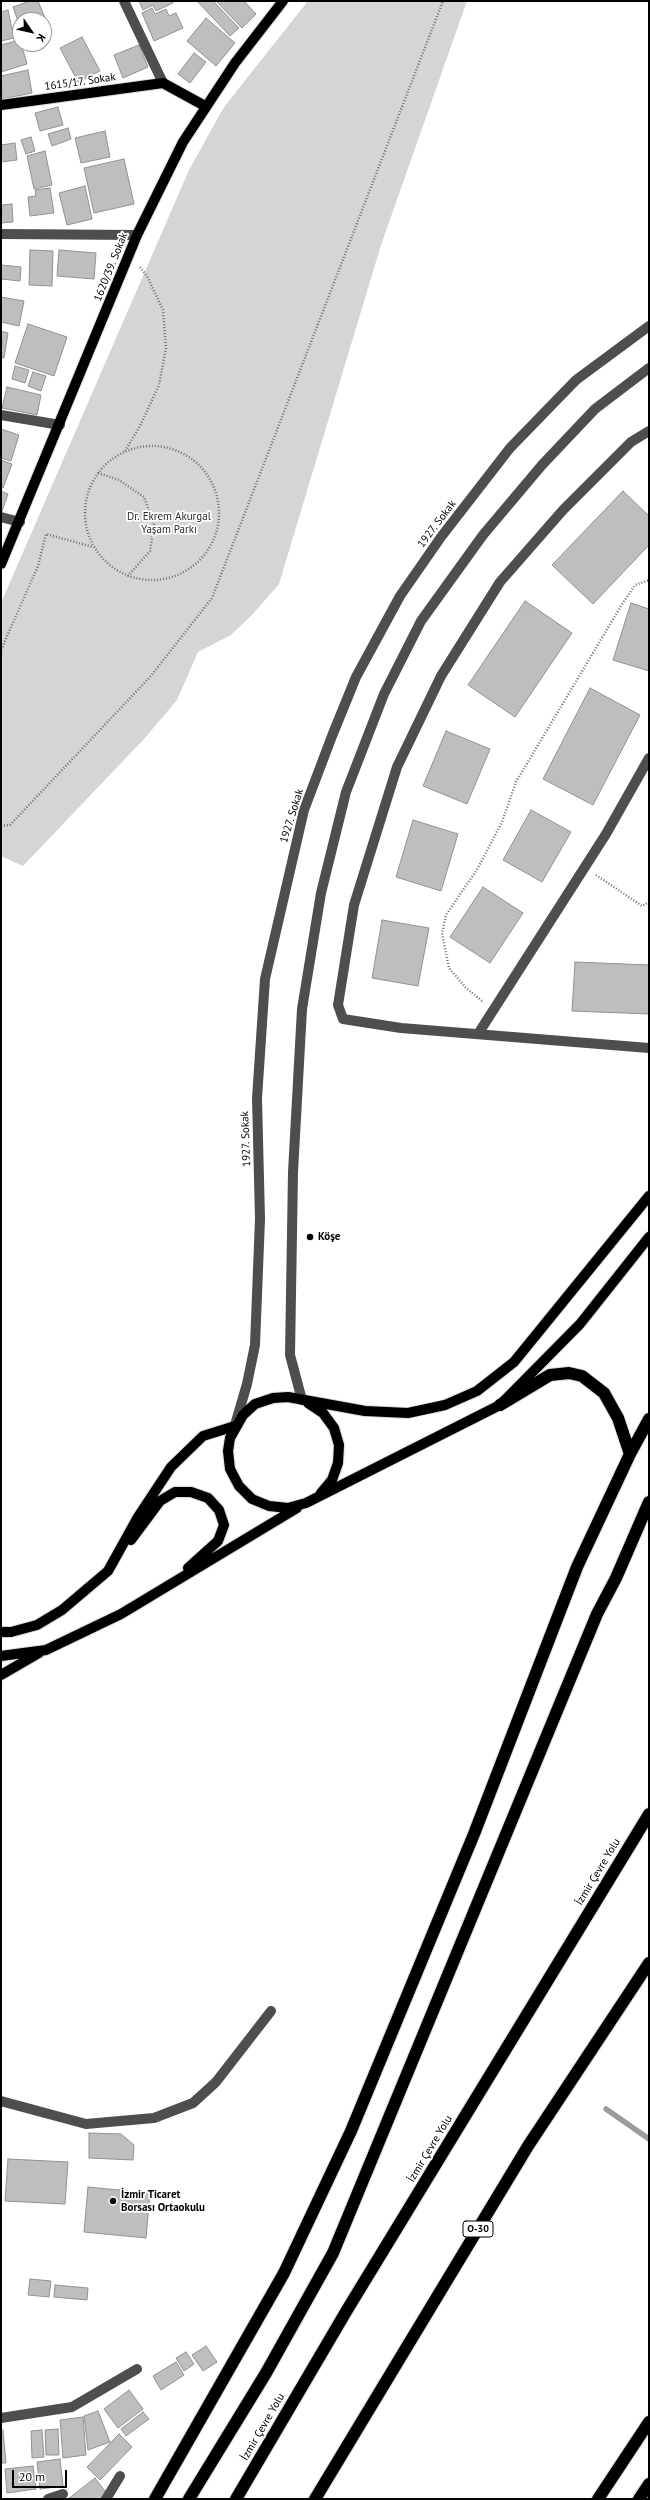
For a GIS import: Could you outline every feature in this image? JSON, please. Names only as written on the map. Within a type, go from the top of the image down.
[{"type":"highway","points":[[500,1405],[550,1375],[569,1373],[582,1376],[604,1393],[618,1418],[630,1454]]},
{"type":"highway","points":[[155,2499],[284,2273],[351,2131],[474,1834],[577,1567],[630,1454],[649,1419]]},
{"type":"highway","points":[[189,2499],[266,2373],[332,2253],[591,1627],[649,1502]]},
{"type":"highway","name":"İzmir Çevre Yolu","points":[[236,2499],[346,2310],[649,1814]]},
{"type":"highway","name":"O-30","points":[[314,2499],[528,2146],[649,1963]]},
{"type":"highway","points":[[598,2499],[649,2422]]},
{"type":"highway","points":[[639,2499],[649,2484]]},
{"type":"main road","name":"1620/39. Sokak","points":[[1,564],[60,426],[137,235],[183,142],[205,106],[283,1]]},
{"type":"main road","name":"1615/17. Sokak","points":[[1,105],[163,83]]},
{"type":"main road","points":[[163,83],[205,106]]},
{"type":"main road","points":[[649,1196],[514,1362],[477,1391],[444,1405],[408,1414],[365,1411],[288,1397],[273,1398],[255,1404],[243,1415],[235,1426],[228,1451],[230,1469],[239,1486],[252,1499],[269,1506],[288,1508],[306,1503],[500,1405],[580,1324],[649,1237]]},
{"type":"main road","points":[[1,1675],[46,1650],[121,1614],[320,1494],[332,1480],[338,1463],[339,1445],[334,1428],[323,1413],[302,1400]]},
{"type":"main road","points":[[108,1571],[138,1517],[171,1467],[203,1436],[235,1426]]},
{"type":"main road","points":[[1,1632],[11,1632],[37,1625],[62,1610],[108,1571],[160,1501],[175,1492],[192,1492],[208,1498],[219,1510],[224,1525],[218,1541],[171,1583]]},
{"type":"main road","points":[[1,1656],[46,1650]]},
{"type":"street","points":[[124,1],[163,83]]},
{"type":"street","points":[[1,234],[137,235]]},
{"type":"street","name":"1927. Sokak","points":[[235,1426],[247,1384],[255,1345],[260,1219],[257,1098],[265,979],[304,810],[329,743],[356,677],[400,596],[440,537],[510,448],[576,380],[649,326]]},
{"type":"street","points":[[302,1400],[290,1355],[293,1172],[302,1009],[321,893],[346,792],[384,694],[425,615],[483,535],[542,465],[595,409],[649,368]]},
{"type":"street","points":[[1,415],[60,426]]},
{"type":"street","points":[[649,431],[631,442],[563,510],[500,582],[441,676],[397,767],[354,905],[338,1005],[343,1018],[401,1028],[649,1048]]},
{"type":"street","points":[[1,517],[20,522]]},
{"type":"street","points":[[478,1034],[584,867],[649,758]]},
{"type":"street","points":[[1,2101],[86,2124],[154,2118],[193,2103],[199,2098],[216,2082],[271,2010]]},
{"type":"street","points":[[1,2418],[72,2407],[137,2369]]},
{"type":"street","points":[[106,2499],[120,2476]]},
{"type":"street","points":[[48,2499],[63,2494]]},
{"type":"path","points":[[1,826],[10,825],[150,677],[212,598],[443,1]]},
{"type":"path","points":[[124,452],[140,426],[158,385],[166,348],[163,310],[147,276],[130,254]]},
{"type":"path","points":[[141,446],[162,446],[183,453],[200,465],[213,483],[219,505],[218,528],[209,549],[193,566],[173,577],[150,581],[128,576],[108,565],[93,547],[86,527],[85,505],[91,484],[103,466],[124,452],[141,446]]},
{"type":"path","points":[[98,473],[119,480],[144,497],[154,524],[150,551],[128,576]]},
{"type":"path","points":[[1,650],[38,566],[46,534],[93,547]]},
{"type":"path","points":[[493,1010],[466,988],[449,968],[442,933],[446,915],[478,868],[502,822],[516,782],[621,606],[635,584],[649,580]]},
{"type":"path","points":[[584,867],[642,906],[649,902]]},
{"type":"green space","name":"Dr. Ekrem Akurgal Yaşam Parkı","points":[[308,1],[467,1],[381,245],[279,584],[252,615],[231,635],[198,652],[177,700],[144,739],[23,866],[1,856],[1,603],[189,170],[224,107]]},
{"type":"building","points":[[30,1],[38,1],[43,12],[15,12],[13,7]]},
{"type":"building","points":[[139,1],[172,1],[173,3],[156,11],[153,5],[143,10]]},
{"type":"building","points":[[197,1],[213,1],[239,28],[230,36]]},
{"type":"building","points":[[216,1],[244,1],[256,14],[242,28]]},
{"type":"building","points":[[152,8],[155,14],[166,9],[169,16],[176,13],[183,28],[154,41],[142,13]]},
{"type":"building","points":[[8,10],[12,29],[12,38],[1,41],[1,12]]},
{"type":"building","points":[[206,18],[235,43],[216,66],[187,41]]},
{"type":"building","points":[[82,37],[100,71],[78,82],[60,48]]},
{"type":"building","points":[[12,42],[12,52],[24,52],[27,64],[1,72],[1,45]]},
{"type":"building","points":[[139,45],[148,67],[123,78],[114,55]]},
{"type":"building","points":[[194,53],[206,62],[190,83],[178,74]]},
{"type":"building","points":[[28,70],[32,93],[2,99],[1,76]]},
{"type":"building","points":[[58,107],[63,125],[40,131],[35,113]]},
{"type":"building","points":[[68,128],[71,139],[52,146],[48,134]]},
{"type":"building","points":[[105,131],[110,157],[81,163],[75,138]]},
{"type":"building","points":[[31,137],[35,151],[26,154],[21,140]]},
{"type":"building","points":[[15,143],[17,160],[1,162],[1,145]]},
{"type":"building","points":[[45,151],[52,185],[34,189],[27,156]]},
{"type":"building","points":[[124,159],[134,204],[94,213],[84,168]]},
{"type":"building","points":[[85,186],[92,219],[67,225],[59,193]]},
{"type":"building","points":[[50,188],[54,213],[30,216],[28,197],[36,196],[35,190]]},
{"type":"building","points":[[12,204],[13,222],[1,223],[2,205]]},
{"type":"building","points":[[30,250],[53,251],[52,286],[29,285]]},
{"type":"building","points":[[59,250],[96,253],[94,279],[57,276]]},
{"type":"building","points":[[1,265],[21,267],[20,281],[1,279]]},
{"type":"building","points":[[1,297],[24,301],[19,326],[1,322]]},
{"type":"building","points":[[28,324],[67,337],[54,376],[15,363]]},
{"type":"building","points":[[1,331],[8,333],[4,358],[1,358]]},
{"type":"building","points":[[15,366],[29,370],[25,383],[12,379]]},
{"type":"building","points":[[33,372],[46,376],[41,391],[28,386]]},
{"type":"building","points":[[7,387],[41,395],[37,415],[2,408]]},
{"type":"building","points":[[1,429],[19,435],[11,461],[1,458]]},
{"type":"building","points":[[1,460],[12,464],[3,488],[1,487]]},
{"type":"building","points":[[1,491],[8,494],[1,514]]},
{"type":"building","points":[[623,491],[649,516],[649,545],[593,604],[552,565]]},
{"type":"building","points":[[525,601],[572,633],[515,717],[468,685]]},
{"type":"building","points":[[631,603],[649,609],[649,671],[613,660]]},
{"type":"building","points":[[590,688],[640,715],[593,805],[543,779]]},
{"type":"building","points":[[446,731],[490,749],[467,804],[423,786]]},
{"type":"building","points":[[531,810],[571,832],[542,882],[503,860]]},
{"type":"building","points":[[413,820],[458,834],[441,891],[396,877]]},
{"type":"building","points":[[483,887],[523,913],[490,963],[450,937]]},
{"type":"building","points":[[382,920],[429,928],[418,986],[372,978]]},
{"type":"building","points":[[575,962],[649,965],[649,1014],[572,1011]]},
{"type":"building","points":[[89,2133],[121,2134],[134,2145],[133,2160],[89,2158]]},
{"type":"building","points":[[8,2159],[68,2162],[65,2204],[5,2201]]},
{"type":"building","points":[[88,2187],[150,2193],[146,2238],[84,2232]]},
{"type":"building","points":[[30,2279],[51,2281],[49,2297],[28,2295]]},
{"type":"building","points":[[55,2285],[88,2288],[87,2300],[54,2297]]},
{"type":"building","points":[[206,2346],[217,2362],[203,2371],[192,2355]]},
{"type":"building","points":[[186,2352],[194,2364],[184,2371],[176,2358]]},
{"type":"building","points":[[176,2362],[184,2375],[161,2390],[153,2376]]},
{"type":"building","points":[[129,2390],[143,2409],[118,2428],[104,2409]]},
{"type":"building","points":[[98,2411],[110,2442],[88,2450],[84,2416]]},
{"type":"building","points":[[143,2412],[149,2419],[126,2436],[121,2429]]},
{"type":"building","points":[[83,2417],[86,2455],[63,2458],[60,2420]]},
{"type":"building","points":[[58,2429],[59,2455],[46,2455],[45,2430]]},
{"type":"building","points":[[1,2430],[3,2430],[6,2463],[1,2463]]},
{"type":"building","points":[[42,2430],[44,2457],[32,2458],[31,2431]]},
{"type":"building","points":[[119,2434],[132,2447],[100,2480],[87,2467]]},
{"type":"building","points":[[60,2459],[63,2486],[40,2489],[37,2462]]},
{"type":"building","points":[[33,2466],[36,2489],[7,2493],[5,2469]]},
{"type":"building","points":[[95,2478],[108,2495],[103,2499],[68,2499]]},
{"type":"waterway","points":[[606,2109],[649,2139]]},
{"type":"place","name":"Köşe","points":[[310,1237]]},
{"type":"place","name":"İzmir Ticaret Borsası Ortaokulu","points":[[113,2201]]}]
